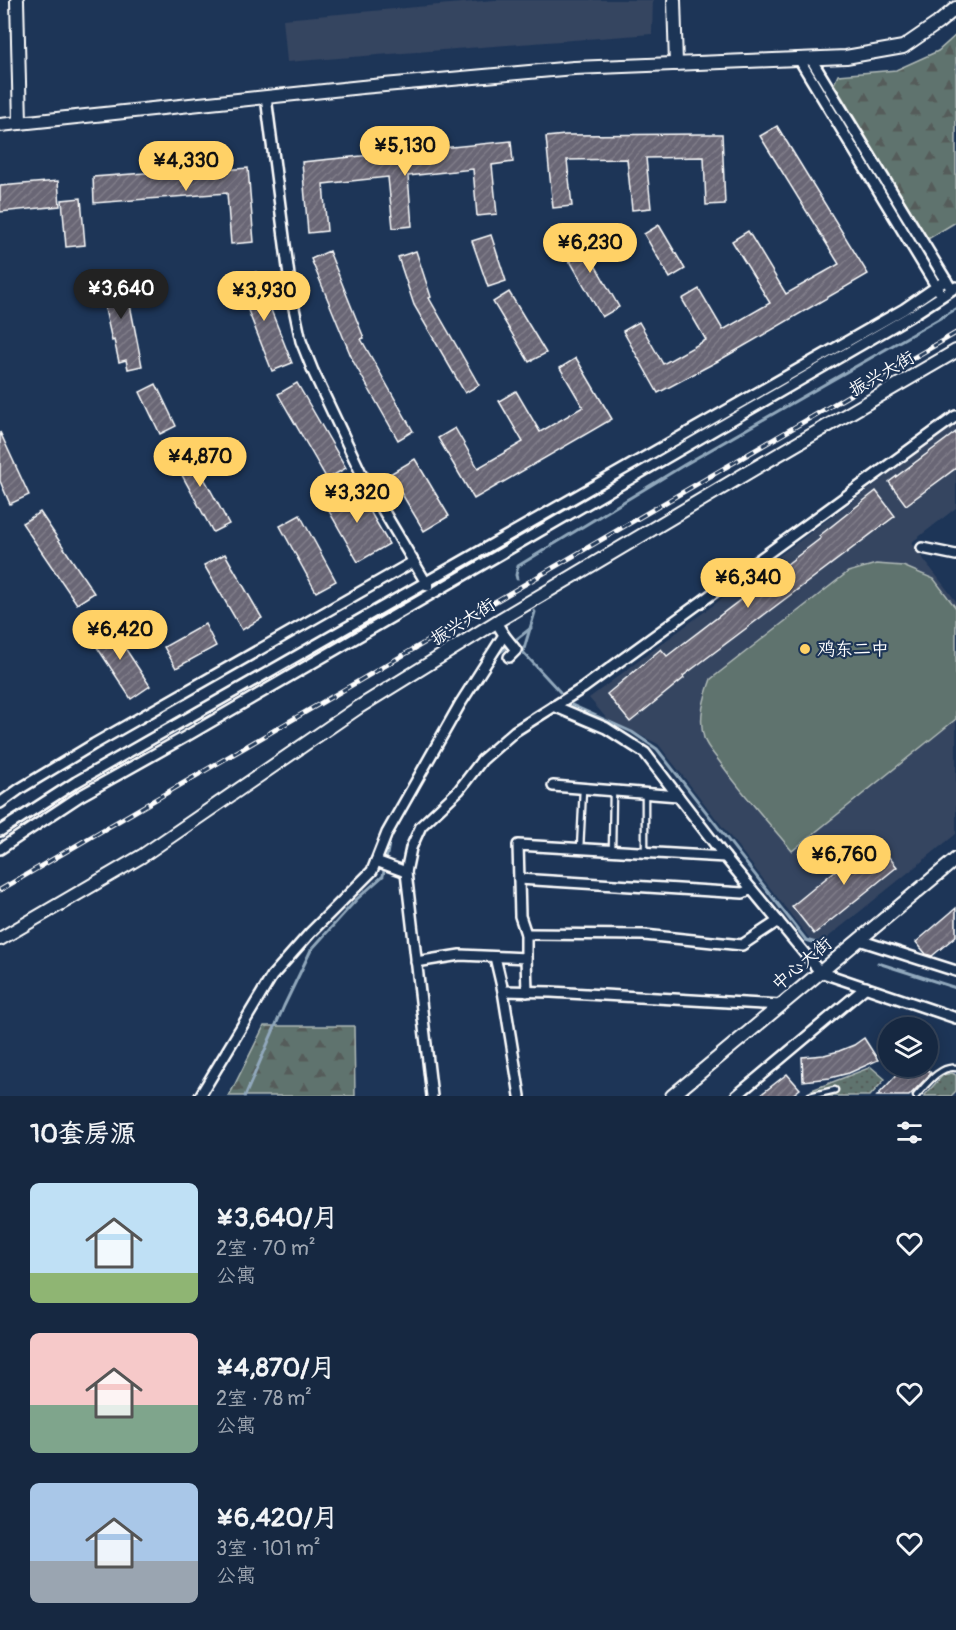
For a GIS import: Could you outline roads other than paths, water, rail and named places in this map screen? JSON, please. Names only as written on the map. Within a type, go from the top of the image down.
[{"type":"street","points":[[17,0],[20,123]]},
{"type":"street","points":[[674,0],[675,64]]},
{"type":"street","points":[[0,125],[362,87],[562,69],[846,57],[903,47],[956,8]]},
{"type":"street","points":[[0,849],[80,796],[914,314],[954,288],[946,280],[805,59]]},
{"type":"street","points":[[805,59],[942,296]]},
{"type":"street","points":[[266,97],[292,299],[301,341],[362,473],[432,594]]},
{"type":"street","points":[[0,831],[76,782],[904,309],[946,280]]},
{"type":"street","name":"振兴大街","points":[[0,939],[142,856],[359,707],[496,622],[956,351]]},
{"type":"street","points":[[432,1096],[406,872],[411,848],[421,826],[459,790],[482,760],[515,731],[583,688],[956,416]]},
{"type":"street","points":[[922,549],[956,555]]},
{"type":"street","points":[[0,803],[94,744],[413,562]]},
{"type":"street","points":[[496,622],[516,650],[509,657]]},
{"type":"street","points":[[200,1096],[272,976],[310,933],[372,871],[387,833],[460,704],[504,634]]},
{"type":"street","points":[[554,706],[606,728],[645,753],[724,857],[820,972],[956,1018]]},
{"type":"street","points":[[553,786],[678,796]]},
{"type":"street","points":[[527,992],[526,933],[520,916],[518,845],[724,857]]},
{"type":"street","name":"中心大街","points":[[672,1096],[956,859]]},
{"type":"street","points":[[376,861],[406,872]]},
{"type":"street","points":[[519,879],[743,893],[751,889]]},
{"type":"street","points":[[526,933],[644,935],[742,945],[778,921]]},
{"type":"street","points":[[859,940],[956,971]]},
{"type":"street","points":[[416,962],[460,955],[526,958]]},
{"type":"street","points":[[495,957],[520,1096]]},
{"type":"street","points":[[736,1096],[866,987]]},
{"type":"street","points":[[503,992],[781,1005]]},
{"type":"lane","points":[[580,849],[584,789]]},
{"type":"lane","points":[[612,850],[613,791]]},
{"type":"lane","points":[[645,794],[645,852]]},
{"type":"lane","points":[[916,1096],[939,1072],[951,1066],[956,1068]]},
{"type":"lane","points":[[810,1096],[835,1090]]},
{"type":"waterway","points":[[517,579],[518,566],[684,465],[956,309]]},
{"type":"waterway","points":[[534,611],[523,652],[560,692]]},
{"type":"waterway","points":[[463,708],[499,653],[531,628]]},
{"type":"waterway","points":[[572,705],[632,732],[657,749],[806,940],[823,945]]},
{"type":"waterway","points":[[401,817],[421,781]]},
{"type":"waterway","points":[[245,1096],[311,950],[357,899],[383,876],[391,833]]},
{"type":"waterway","points":[[878,963],[956,988]]},
{"type":"railway","points":[[0,890],[956,333]]},
{"type":"place","name":"鸡东二中","points":[[805,649]]}]
